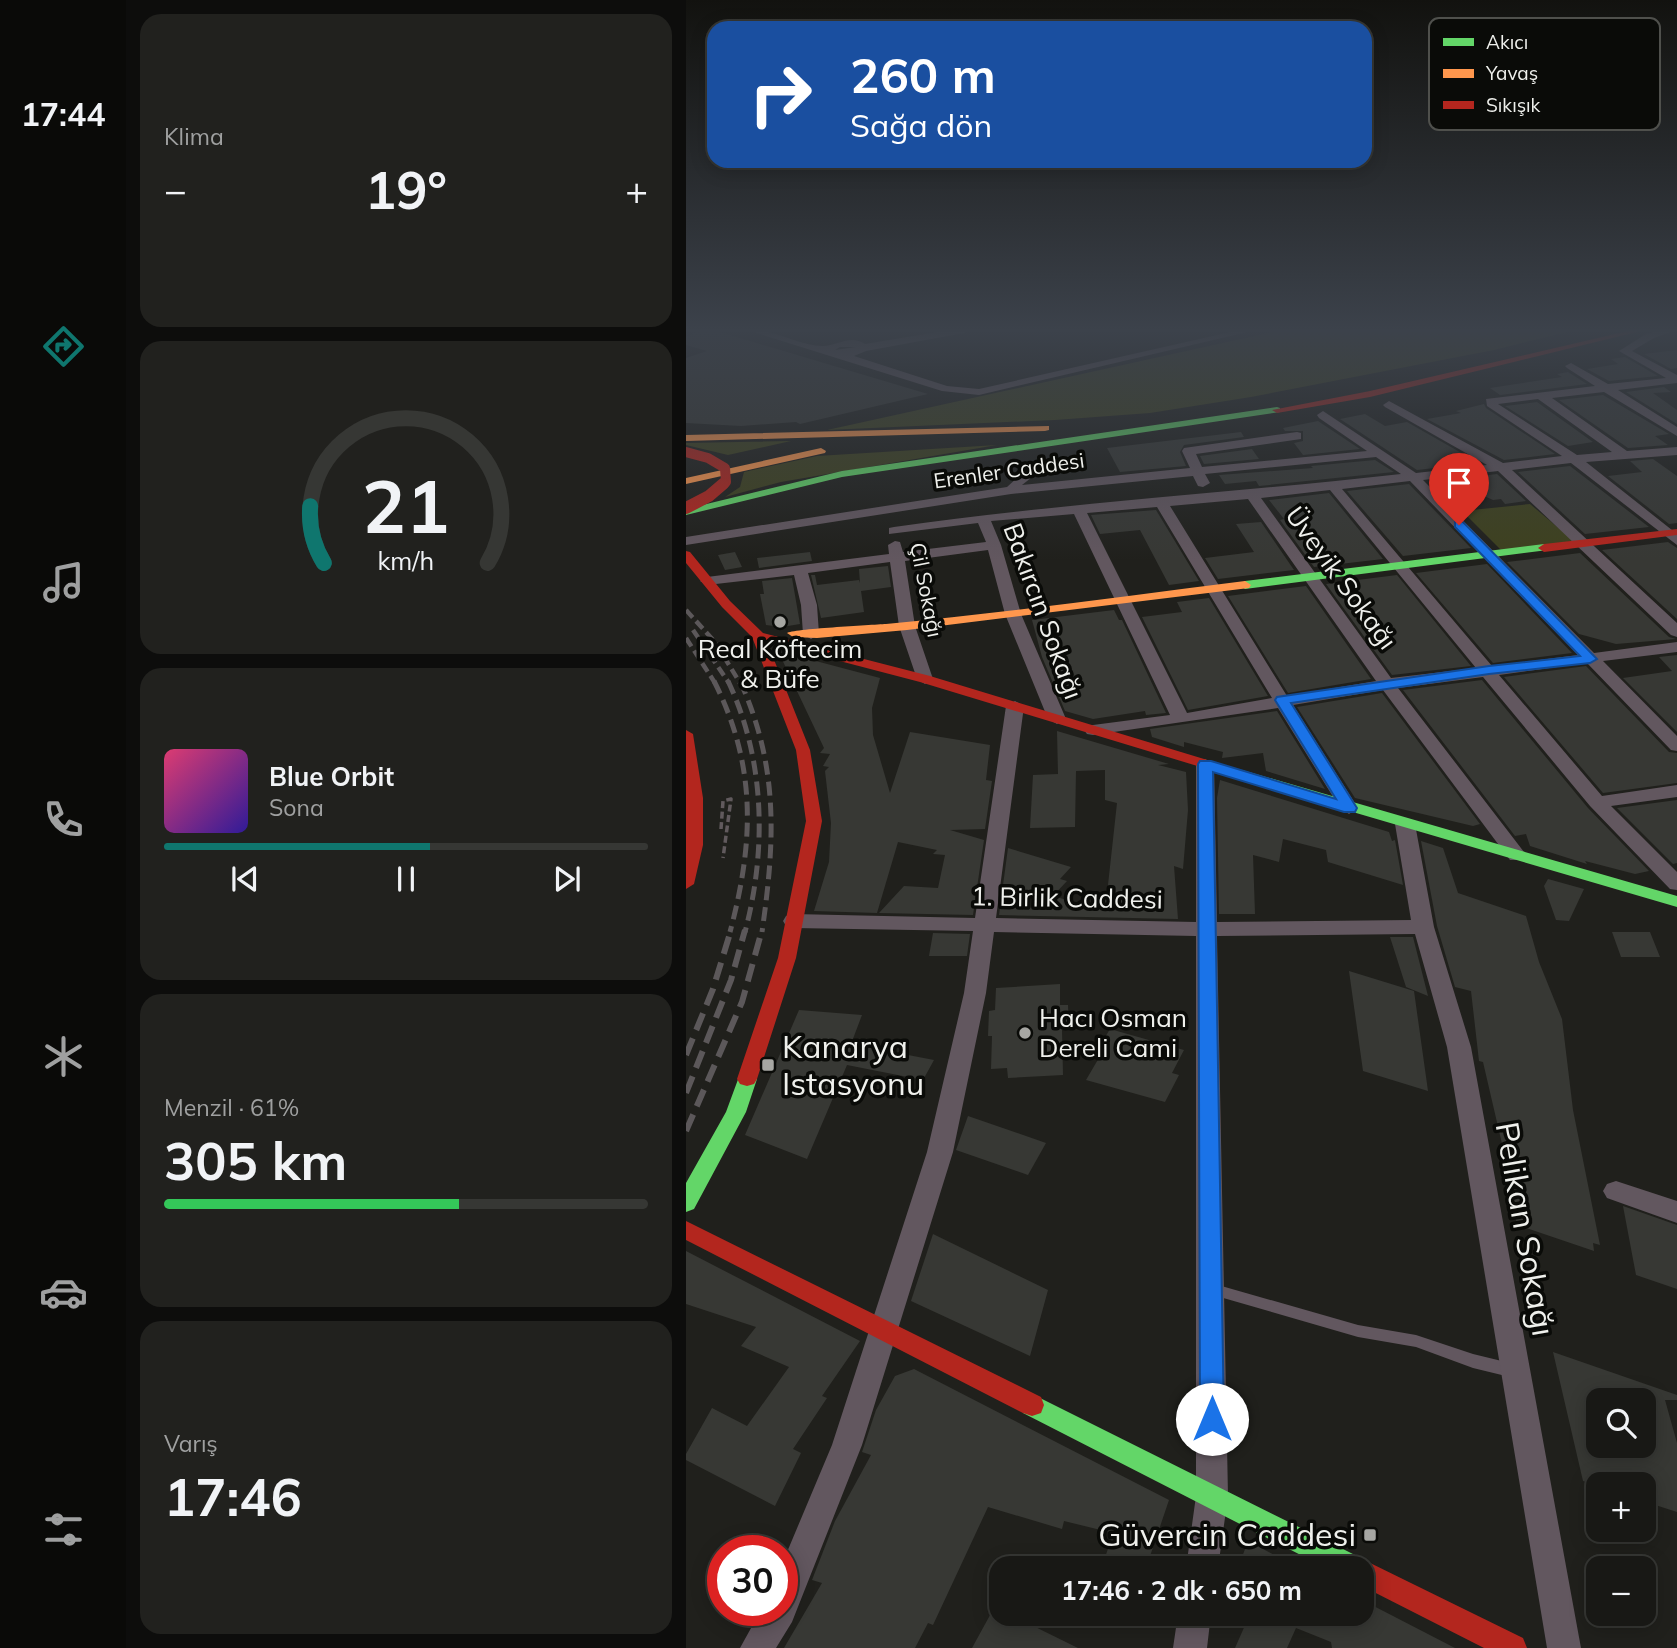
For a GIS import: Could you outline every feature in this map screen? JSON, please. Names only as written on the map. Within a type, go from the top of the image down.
[{"type":"main road","points":[[686,438],[1054,427],[1153,418],[1229,407]]},
{"type":"main road","points":[[686,510],[842,474],[1286,407]]},
{"type":"main road","points":[[686,465],[779,447],[940,429]]},
{"type":"main road","points":[[686,481],[783,457],[834,449],[1116,433]]},
{"type":"main road","points":[[686,452],[708,458],[725,468],[726,482],[686,510]]},
{"type":"main road","points":[[753,631],[811,634],[907,626],[1586,544],[1674,536]]},
{"type":"main road","points":[[686,555],[753,631],[766,654],[803,750],[814,816],[811,847],[793,920],[787,958],[736,1112],[686,1203]]},
{"type":"main road","points":[[753,631],[925,678],[1349,808],[1676,900]]},
{"type":"main road","points":[[766,654],[767,650],[776,645],[793,644]]},
{"type":"main road","points":[[686,734],[695,798],[695,845],[686,884]]},
{"type":"main road","points":[[686,1230],[1330,1556]]},
{"type":"main road","points":[[1374,1578],[1513,1648]]},
{"type":"street","points":[[1392,407],[1502,468],[1677,632]]},
{"type":"street","points":[[1496,407],[1536,431],[1674,536]]},
{"type":"street","points":[[1557,407],[1624,455]]},
{"type":"street","points":[[1638,407],[1677,432]]},
{"type":"street","points":[[1323,415],[1412,477],[1677,746]]},
{"type":"street","points":[[1211,498],[1188,451],[1297,436]]},
{"type":"street","points":[[894,531],[1000,516],[1252,495],[1574,459],[1677,451]]},
{"type":"street","name":"Erenler Caddesi","points":[[686,541],[1011,491],[1381,453]]},
{"type":"street","points":[[1661,453],[1677,465]]},
{"type":"street","points":[[1011,491],[1021,477],[1032,470],[1058,463]]},
{"type":"street","points":[[1334,486],[1489,670],[1676,900]]},
{"type":"street","points":[[990,494],[1000,516]]},
{"type":"street","name":"Üveyik Sokağı","points":[[1252,495],[1387,684],[1517,856]]},
{"type":"street","points":[[1161,502],[1349,808]]},
{"type":"street","points":[[1078,509],[1181,719]]},
{"type":"street","name":"Çil Sokağı","points":[[887,510],[894,531],[895,557],[907,626],[925,678]]},
{"type":"street","name":"Bakırcın Sokağı","points":[[983,519],[994,545],[1013,614],[1056,719]]},
{"type":"street","points":[[707,581],[994,545]]},
{"type":"street","points":[[800,569],[811,634]]},
{"type":"street","points":[[1093,730],[1181,719],[1387,684],[1677,647]]},
{"type":"street","points":[[798,1566],[847,1445],[940,1152],[975,993],[1015,706]]},
{"type":"street","points":[[1204,1556],[1212,1496],[1205,764]]},
{"type":"street","points":[[1597,802],[1677,791]]},
{"type":"street","name":"Pelikan Sokağı","points":[[1405,824],[1423,926],[1459,1047],[1564,1648]]},
{"type":"street","name":"1. Birlik Caddesi","points":[[793,920],[1205,929],[1423,926]]},
{"type":"street","points":[[1616,1191],[1677,1212]]},
{"type":"street","points":[[757,1648],[770,1626]]},
{"type":"street","points":[[1190,1648],[1193,1626]]},
{"type":"lane","points":[[1211,1289],[1358,1331],[1416,1341],[1473,1361],[1516,1371]]},
{"type":"path","points":[[720,839],[723,801],[731,799],[723,858]]},
{"type":"green space","points":[[932,407],[1188,407],[1150,413],[1055,420],[827,430]]},
{"type":"green space","points":[[791,441],[728,455],[686,445],[686,443]]},
{"type":"green space","points":[[997,445],[781,482],[725,497],[740,487],[744,472],[817,456]]},
{"type":"green space","points":[[1530,504],[1574,541],[1502,551],[1462,511]]},
{"type":"building","points":[[686,407],[873,407],[800,424],[796,422],[741,426],[686,423]]},
{"type":"building","points":[[1485,407],[1555,454],[1504,460],[1427,419],[1461,413],[1456,411]]},
{"type":"building","points":[[1506,407],[1544,407],[1593,442],[1568,446]]},
{"type":"building","points":[[1569,407],[1623,407],[1669,434],[1655,436],[1668,445],[1628,448]]},
{"type":"building","points":[[1650,407],[1673,407],[1677,410],[1677,424]]},
{"type":"building","points":[[1365,414],[1385,426],[1407,422],[1479,463],[1417,470],[1340,419]]},
{"type":"building","points":[[1318,421],[1360,449],[1303,455],[1294,443],[1303,441],[1303,431],[1285,431],[1283,428]]},
{"type":"building","points":[[1241,432],[1244,437],[1184,445],[1180,452],[1186,466],[1120,472],[1107,448]]},
{"type":"building","points":[[1252,449],[1259,459],[1204,464],[1200,456]]},
{"type":"building","points":[[1653,459],[1677,476],[1677,523],[1669,524],[1608,476],[1642,472],[1630,461]]},
{"type":"building","points":[[1375,460],[1394,472],[1259,486],[1256,481],[1225,484],[1219,475],[1313,468],[1311,466]]},
{"type":"building","points":[[1570,466],[1649,527],[1585,534],[1518,472]]},
{"type":"building","points":[[1497,474],[1526,501],[1505,504],[1501,499],[1493,500],[1482,495],[1446,500],[1429,482]]},
{"type":"building","points":[[1409,484],[1471,548],[1403,556],[1347,491]]},
{"type":"building","points":[[1329,493],[1383,559],[1314,567],[1269,500]]},
{"type":"building","points":[[1156,510],[1199,581],[1169,585],[1140,530],[1100,534],[1091,515]]},
{"type":"building","points":[[1261,522],[1294,570],[1218,579],[1205,558],[1254,552],[1236,524]]},
{"type":"building","points":[[1668,542],[1677,548],[1677,619],[1602,550]]},
{"type":"building","points":[[735,552],[742,567],[725,570],[718,555]]},
{"type":"building","points":[[810,552],[812,561],[759,568],[757,558]]},
{"type":"building","points":[[1580,553],[1669,637],[1676,639],[1616,644],[1579,634],[1507,562]]},
{"type":"building","points":[[1487,564],[1572,653],[1493,663],[1416,573]]},
{"type":"building","points":[[888,566],[891,587],[861,591],[864,612],[821,618],[811,575],[815,575],[817,585],[859,580],[860,583],[859,569]]},
{"type":"building","points":[[1397,575],[1471,666],[1392,675],[1326,584]]},
{"type":"building","points":[[792,578],[800,624],[782,627],[766,625],[760,594],[764,594],[762,581]]},
{"type":"building","points":[[1306,586],[1371,679],[1288,693],[1228,596]]},
{"type":"building","points":[[1209,598],[1268,696],[1188,710],[1142,617],[1182,612],[1177,602]]},
{"type":"building","points":[[1114,610],[1119,620],[1122,620],[1166,713],[1146,715],[1145,711],[1093,719],[1065,711],[1042,657],[1032,620]]},
{"type":"building","points":[[778,651],[880,678],[872,708],[873,735],[890,793],[910,732],[990,745],[986,780],[992,781],[985,829],[950,830],[984,840],[973,915],[879,913],[904,886],[938,888],[945,855],[933,854],[937,850],[898,842],[877,913],[814,911],[829,862],[831,823],[825,771],[829,767],[823,766],[830,754],[820,753],[824,748]]},
{"type":"building","points":[[1677,655],[1677,732],[1623,678],[1672,671],[1659,657]]},
{"type":"building","points":[[1586,666],[1669,752],[1677,753],[1677,783],[1603,793],[1504,677]]},
{"type":"building","points":[[1482,680],[1588,808],[1649,871],[1635,874],[1585,861],[1587,864],[1530,846],[1526,834],[1515,836],[1403,690]]},
{"type":"building","points":[[1382,693],[1480,824],[1473,826],[1355,798],[1297,707]]},
{"type":"building","points":[[1277,711],[1325,789],[1266,771],[1263,753],[1222,758],[1223,752],[1184,742],[1184,747],[1152,737],[1150,729]]},
{"type":"building","points":[[1057,731],[1169,764],[1158,765],[1186,772],[1188,810],[1183,869],[1174,866],[1178,919],[999,915],[1008,848],[1071,867],[1060,879],[1067,881],[1053,896],[1094,908],[1094,893],[1107,894],[1117,803],[1105,800],[1105,770],[1076,771],[1075,827],[1030,828],[1033,775],[1058,774]]},
{"type":"building","points":[[1220,780],[1389,832],[1392,841],[1395,840],[1403,885],[1328,862],[1326,850],[1283,839],[1279,862],[1253,855],[1255,914],[1219,914],[1217,798]]},
{"type":"building","points":[[1677,800],[1677,863],[1673,864],[1617,808]]},
{"type":"building","points":[[1421,841],[1443,848],[1458,893],[1526,916],[1539,962],[1562,1019],[1573,1110],[1600,1245],[1593,1243],[1594,1251],[1517,1225],[1506,1161],[1483,1062],[1479,1061],[1471,991],[1455,987],[1437,926]]},
{"type":"building","points":[[1548,879],[1584,889],[1569,921],[1556,920],[1544,886]]},
{"type":"building","points":[[1612,932],[1650,932],[1660,957],[1621,957]]},
{"type":"building","points":[[933,933],[970,934],[967,956],[929,956]]},
{"type":"building","points":[[1390,937],[1413,937],[1428,996],[1406,987]]},
{"type":"building","points":[[1349,971],[1414,991],[1428,1091],[1363,1071]]},
{"type":"building","name":"Hacı Osman Dereli Cami","points":[[1060,984],[1060,1005],[1068,1005],[1069,1030],[1062,1030],[1063,1075],[1008,1078],[1007,1068],[991,1069],[992,1036],[988,1036],[989,1011],[995,1010],[996,988]]},
{"type":"building","points":[[799,1010],[862,1015],[851,1044],[934,1060],[923,1080],[847,1065],[807,1159],[745,1135]]},
{"type":"building","points":[[1110,1029],[1184,1050],[1172,1073],[1179,1075],[1165,1102],[1086,1080],[1103,1051],[1098,1049]]},
{"type":"building","points":[[968,1116],[1046,1143],[1028,1175],[956,1150]]},
{"type":"building","points":[[1623,1206],[1677,1225],[1677,1289],[1636,1275]]},
{"type":"building","points":[[933,1234],[1048,1290],[1030,1356],[911,1301]]},
{"type":"building","points":[[686,1251],[860,1341],[822,1396],[827,1398],[793,1449],[801,1453],[775,1506],[686,1460],[686,1454],[712,1408],[747,1426],[789,1367],[741,1346],[756,1327],[686,1304]]},
{"type":"building","points":[[1553,1352],[1677,1395],[1677,1400],[1665,1400],[1677,1443],[1677,1512],[1656,1505],[1656,1472],[1586,1472],[1586,1482],[1583,1481]]},
{"type":"building","points":[[914,1369],[1169,1500],[1150,1556],[1106,1556],[1113,1533],[1064,1521],[1062,1529],[988,1507],[933,1625],[928,1623],[915,1648],[784,1648],[822,1583],[812,1580],[835,1521],[871,1455],[862,1452],[876,1410],[895,1376]]},
{"type":"building","points":[[1248,1541],[1276,1556],[1242,1556]]},
{"type":"building","points":[[1374,1606],[1455,1648],[1332,1648],[1331,1642],[1296,1628],[1287,1648],[1235,1648],[1245,1626],[1374,1626]]},
{"type":"building","points":[[989,1617],[989,1626],[1033,1626],[1078,1648],[972,1648]]},
{"type":"railway","points":[[686,610],[715,642],[740,683]]},
{"type":"railway","points":[[693,630],[729,682]]},
{"type":"railway","points":[[686,638],[715,682]]},
{"type":"railway","points":[[740,681],[762,744],[771,805],[770,866],[762,932]]},
{"type":"railway","points":[[715,682],[738,743],[747,805],[744,867],[730,932]]},
{"type":"railway","points":[[729,682],[749,741],[759,805],[757,869],[745,932]]},
{"type":"railway","points":[[686,1055],[713,989],[731,930]]},
{"type":"railway","points":[[686,1093],[731,980],[745,930]]},
{"type":"railway","points":[[686,1131],[742,1002],[762,930]]},
{"type":"traffic: fast","points":[[686,512],[842,474],[1277,410]]},
{"type":"traffic: fast","points":[[1245,585],[1544,548]]},
{"type":"traffic: fast","points":[[1242,775],[1677,902]]},
{"type":"traffic: fast","points":[[686,1203],[736,1112],[747,1079]]},
{"type":"traffic: fast","points":[[1032,1405],[1330,1556]]},
{"type":"traffic: slow","points":[[686,438],[1045,428]]},
{"type":"traffic: slow","points":[[686,481],[821,451]]},
{"type":"traffic: slow","points":[[793,633],[817,634],[907,626],[1245,585]]},
{"type":"traffic: jam","points":[[1277,410],[1295,407]]},
{"type":"traffic: jam","points":[[686,452],[708,458],[725,468],[726,482],[709,496],[686,508]]},
{"type":"traffic: jam","points":[[1544,548],[1677,532]]},
{"type":"traffic: jam","points":[[686,555],[726,604],[758,636],[803,750],[814,821],[787,958],[747,1079]]},
{"type":"traffic: jam","points":[[758,636],[925,679],[1242,775]]},
{"type":"traffic: jam","points":[[686,734],[695,798],[695,845],[686,884]]},
{"type":"traffic: jam","points":[[686,1230],[1032,1405]]},
{"type":"traffic: jam","points":[[1374,1578],[1513,1648]]},
{"type":"place","name":"Real Köftecim & Büfe","points":[[780,622]]},
{"type":"place","name":"Hacı Osman Dereli Cami","points":[[1025,1033]]},
{"type":"place","name":"Kanarya Istasyonu","points":[[768,1065]]},
{"type":"place","name":"Güvercin Caddesi","points":[[1370,1535]]},
{"type":"route","points":[[1212,1419],[1205,764],[1349,808],[1282,700],[1489,670],[1590,659],[1459,525]]}]
